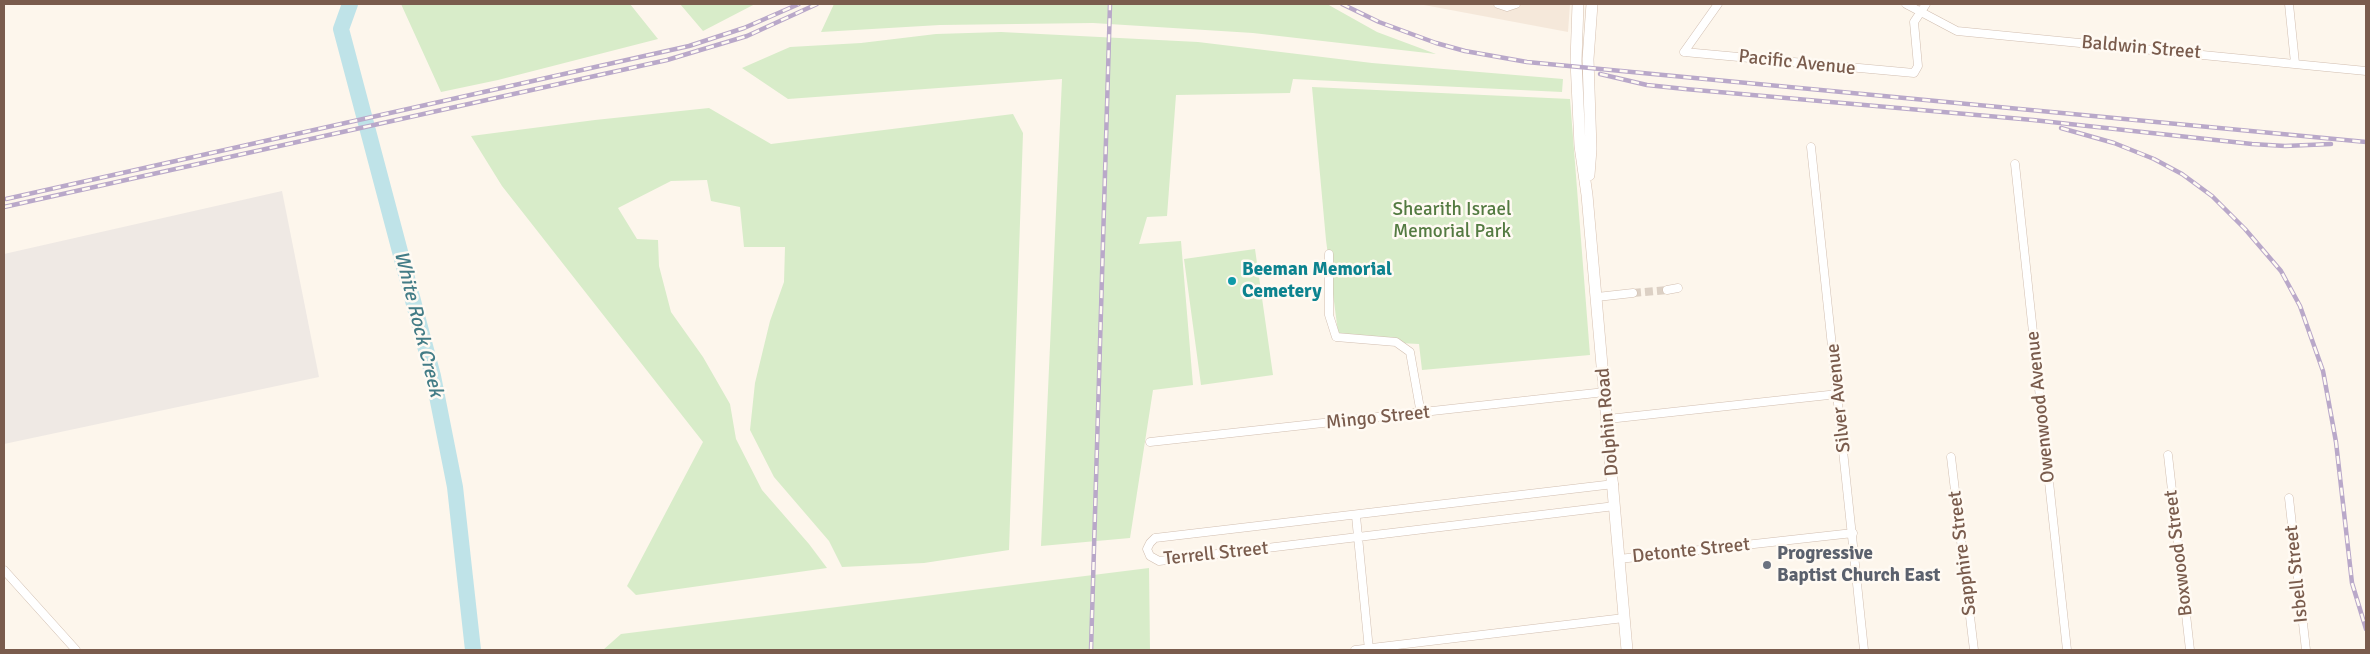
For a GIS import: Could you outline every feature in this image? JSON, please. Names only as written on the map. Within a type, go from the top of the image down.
[{"type":"main road","name":"Dolphin Road","points":[[1578,4],[1576,60],[1579,119],[1614,484],[1627,650]]},
{"type":"main road","name":"Dolphin Road","points":[[1587,195],[1591,149],[1588,59],[1592,4]]},
{"type":"street","points":[[1498,4],[1507,7],[1516,4]]},
{"type":"street","name":"Pacific Avenue","points":[[1718,4],[1684,52],[1910,74],[1918,66],[1914,22],[1920,12]]},
{"type":"street","name":"Baldwin Street","points":[[1906,4],[1957,31],[2366,71]]},
{"type":"street","points":[[1920,12],[1926,4]]},
{"type":"street","points":[[2289,4],[2295,63]]},
{"type":"street","name":"Silver Avenue","points":[[1811,146],[1864,650]]},
{"type":"street","name":"Owenwood Avenue","points":[[2015,164],[2067,650]]},
{"type":"street","points":[[1329,254],[1329,315],[1336,338],[1396,342],[1410,352],[1421,414]]},
{"type":"street","points":[[1667,290],[1678,288]]},
{"type":"street","points":[[1597,296],[1633,293]]},
{"type":"street","name":"Mingo Street","points":[[1150,442],[1421,414],[1605,392]]},
{"type":"street","points":[[1608,419],[1838,394]]},
{"type":"street","name":"Boxwood Street","points":[[2168,455],[2190,650]]},
{"type":"street","name":"Sapphire Street","points":[[1951,456],[1974,650]]},
{"type":"street","name":"Terrell Street","points":[[1614,484],[1356,516],[1156,538],[1150,542],[1147,549],[1152,559],[1159,561],[1615,506]]},
{"type":"street","name":"Isbell Street","points":[[2289,498],[2306,650]]},
{"type":"street","points":[[1356,516],[1369,650]]},
{"type":"street","name":"Detonte Street","points":[[1619,559],[1852,533]]},
{"type":"street","points":[[4,570],[76,650]]},
{"type":"street","points":[[1355,650],[1369,650],[1624,618]]},
{"type":"shaded area","points":[[1570,4],[1568,32],[1424,5]]},
{"type":"shaded area","points":[[282,191],[319,377],[4,444],[4,254]]},
{"type":"green space","points":[[401,4],[630,4],[658,39],[498,80],[441,92]]},
{"type":"green space","points":[[680,4],[755,4],[703,31]]},
{"type":"green space","points":[[834,4],[1327,4],[1377,32],[1436,54],[1253,33],[1093,23],[940,25],[821,32]]},
{"type":"green space","points":[[1001,32],[1198,42],[1372,63],[1563,79],[1562,92],[1293,79],[1290,93],[1176,95],[1167,216],[1147,217],[1139,244],[1181,241],[1193,385],[1153,390],[1130,538],[1041,546],[1062,79],[788,99],[742,68],[790,47],[861,43],[936,34]]},
{"type":"green space","name":"Shearith Israel Memorial Park","points":[[1312,87],[1570,99],[1590,355],[1422,370],[1419,344],[1339,340],[1326,240]]},
{"type":"green space","points":[[709,108],[771,144],[1013,114],[1023,133],[1009,550],[924,563],[842,567],[829,541],[774,477],[750,430],[755,383],[770,321],[784,282],[785,247],[744,247],[740,207],[711,201],[707,180],[671,181],[618,208],[637,239],[658,240],[659,266],[671,312],[703,357],[730,404],[736,439],[762,490],[809,544],[827,568],[636,595],[627,586],[703,442],[502,186],[471,136]]},
{"type":"green space","points":[[1255,249],[1273,375],[1201,385],[1184,259]]},
{"type":"green space","points":[[1149,568],[1150,650],[603,650],[621,634]]},
{"type":"waterway","name":"White Rock Creek","points":[[350,4],[341,29],[433,376],[455,487],[473,650]]},
{"type":"tunnel","points":[[1633,293],[1667,290]]},
{"type":"railway","points":[[6,199],[689,46],[744,28],[799,4]]},
{"type":"railway","points":[[4,207],[667,60],[747,36],[817,4]]},
{"type":"railway","points":[[1091,650],[1110,4]]},
{"type":"railway","points":[[1342,4],[1379,22],[1436,43],[1465,51],[1527,62],[2366,142]]},
{"type":"railway","points":[[1600,74],[1647,85],[2033,120],[2252,144],[2285,146],[2331,144]]},
{"type":"railway","points":[[2061,128],[2114,143],[2154,159],[2182,174],[2212,196],[2245,229],[2281,271],[2300,306],[2323,371],[2336,442],[2352,583],[2366,629]]},
{"type":"place","name":"Beeman Memorial Cemetery","points":[[1232,281]]},
{"type":"place","name":"Progressive Baptist Church East","points":[[1767,565]]}]
